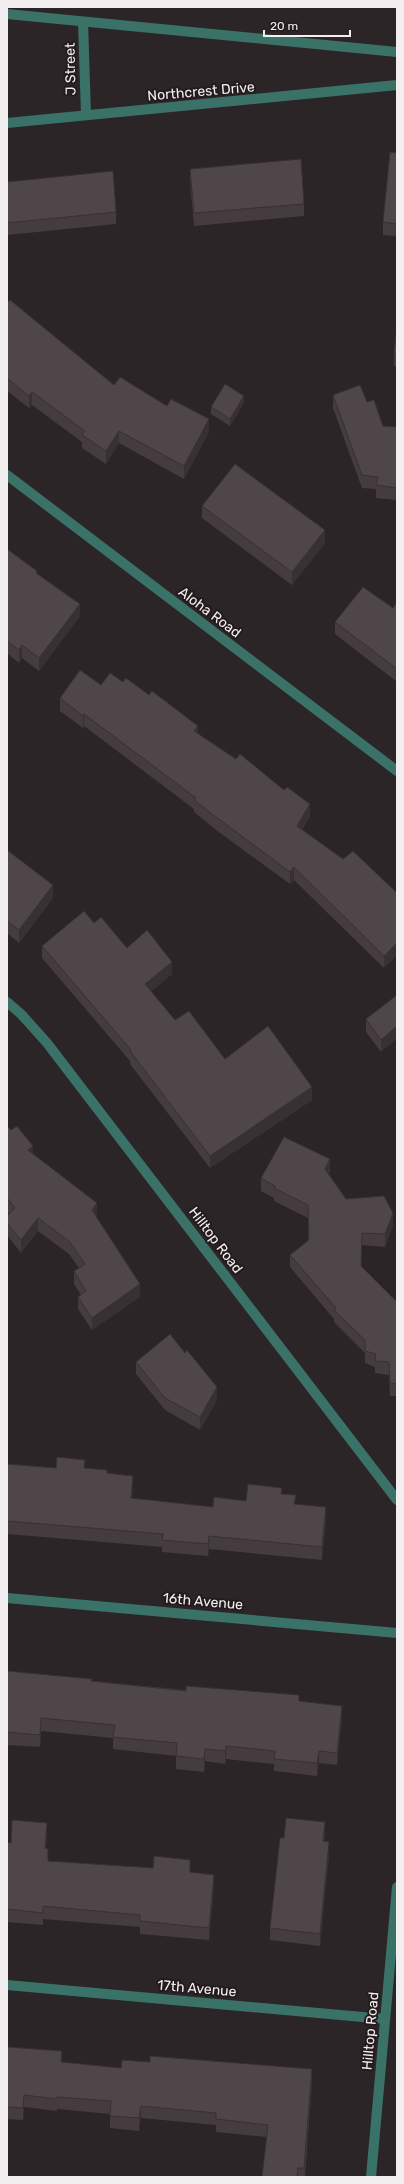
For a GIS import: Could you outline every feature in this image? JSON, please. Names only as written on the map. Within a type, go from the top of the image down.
[{"type":"street","points":[[7,14],[25,12],[83,22],[397,52]]},
{"type":"street","name":"J Street","points":[[83,22],[86,115]]},
{"type":"street","name":"Northcrest Drive","points":[[7,123],[397,85]]},
{"type":"street","name":"Aloha Road","points":[[7,475],[397,771]]},
{"type":"street","name":"Hilltop Road","points":[[7,1002],[21,1014],[47,1043],[397,1500]]},
{"type":"street","name":"16th Avenue","points":[[7,1598],[397,1633]]},
{"type":"street","name":"Hilltop Road","points":[[371,2177],[397,1887]]},
{"type":"street","name":"17th Avenue","points":[[7,1985],[385,2019]]},
{"type":"building","points":[[390,152],[397,153],[397,224],[383,222]]},
{"type":"building","points":[[301,159],[304,204],[194,213],[190,169]]},
{"type":"building","points":[[113,171],[116,212],[7,223],[7,182]]},
{"type":"building","points":[[10,300],[114,385],[120,377],[167,406],[171,399],[209,419],[184,466],[119,431],[106,451],[82,435],[85,431],[32,392],[29,396],[7,378],[7,303]]},
{"type":"building","points":[[397,326],[397,354],[394,353]]},
{"type":"building","points":[[225,384],[244,396],[230,419],[211,407]]},
{"type":"building","points":[[360,385],[367,402],[374,400],[383,426],[397,427],[397,488],[376,485],[378,477],[362,475],[333,395]]},
{"type":"building","points":[[235,464],[325,530],[292,572],[202,506]]},
{"type":"building","points":[[7,549],[37,571],[36,573],[80,604],[39,658],[22,645],[19,650],[7,641]]},
{"type":"building","points":[[363,587],[393,608],[396,604],[397,605],[397,669],[335,622]]},
{"type":"building","points":[[80,670],[101,685],[110,673],[123,682],[126,678],[149,695],[152,691],[198,726],[194,731],[236,759],[240,754],[284,790],[287,787],[310,804],[297,826],[343,859],[353,851],[397,893],[397,943],[384,956],[294,867],[290,872],[194,800],[196,798],[84,714],[83,716],[60,698]]},
{"type":"building","points":[[7,850],[53,885],[19,930],[7,921]]},
{"type":"building","points":[[84,911],[94,923],[101,917],[127,948],[147,930],[172,962],[145,984],[175,1020],[189,1011],[225,1059],[268,1026],[312,1087],[210,1156],[130,1051],[131,1050],[42,946]]},
{"type":"building","points":[[397,995],[397,1026],[381,1040],[366,1019]]},
{"type":"building","points":[[7,1126],[11,1130],[17,1126],[33,1146],[28,1150],[97,1203],[92,1210],[140,1284],[92,1318],[78,1297],[86,1291],[74,1271],[85,1264],[69,1241],[38,1218],[21,1240],[7,1223],[7,1216],[15,1208],[7,1198]]},
{"type":"building","points":[[284,1137],[330,1159],[325,1169],[346,1199],[384,1196],[393,1213],[385,1234],[362,1233],[361,1266],[397,1302],[397,1383],[390,1384],[389,1362],[375,1361],[376,1354],[365,1351],[365,1340],[334,1310],[336,1308],[290,1255],[309,1240],[308,1205],[274,1188],[275,1186],[261,1178]]},
{"type":"building","points":[[170,1334],[185,1353],[187,1350],[217,1387],[200,1417],[165,1398],[136,1362]]},
{"type":"building","points":[[57,1457],[85,1460],[84,1468],[107,1470],[107,1473],[133,1476],[131,1498],[213,1507],[214,1497],[246,1501],[248,1484],[282,1488],[281,1494],[296,1495],[294,1504],[326,1507],[322,1547],[209,1536],[208,1544],[162,1540],[163,1534],[7,1521],[7,1464],[56,1468]]},
{"type":"building","points":[[7,1671],[92,1679],[91,1681],[186,1691],[186,1686],[299,1695],[299,1701],[342,1706],[337,1753],[319,1751],[317,1763],[274,1759],[275,1751],[226,1746],[225,1751],[205,1749],[204,1759],[176,1756],[177,1743],[113,1737],[115,1725],[41,1718],[40,1735],[7,1732]]},
{"type":"building","points":[[286,1818],[325,1822],[323,1841],[329,1842],[320,1934],[270,1928],[280,1838],[284,1838]]},
{"type":"building","points":[[12,1820],[47,1823],[45,1848],[48,1849],[48,1861],[153,1868],[154,1856],[190,1860],[190,1872],[214,1875],[209,1928],[140,1921],[140,1915],[43,1906],[43,1913],[7,1909],[7,1842],[11,1843]]},
{"type":"building","points":[[7,2047],[62,2051],[61,2062],[121,2068],[122,2060],[150,2062],[150,2056],[312,2069],[304,2168],[298,2168],[297,2177],[262,2177],[268,2125],[216,2119],[216,2113],[141,2106],[139,2118],[110,2116],[111,2101],[57,2097],[57,2099],[24,2095],[23,2108],[7,2107]]}]
